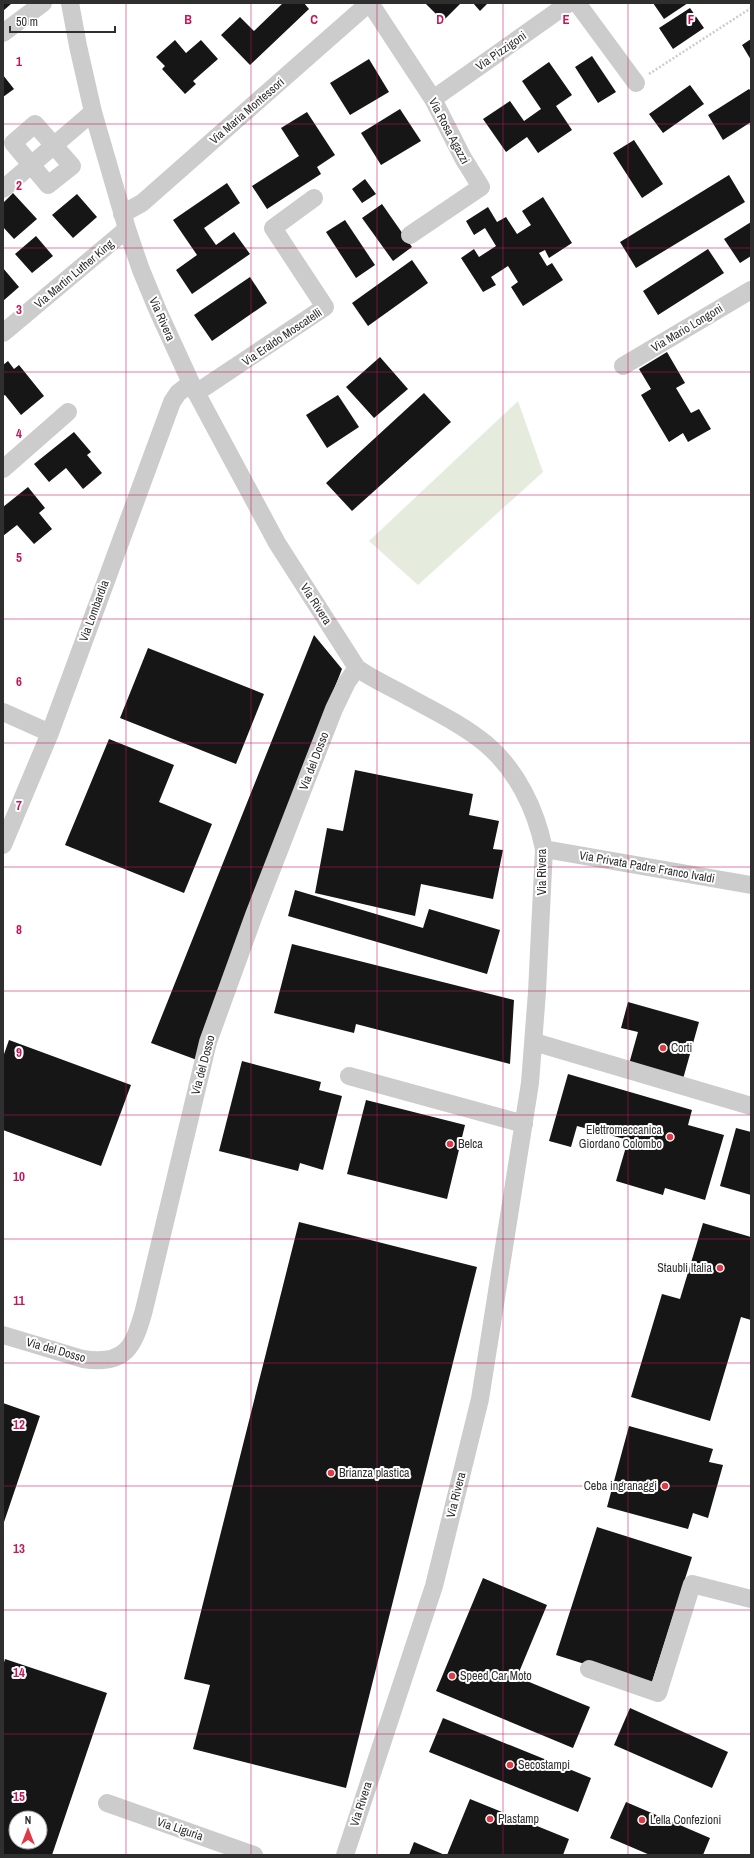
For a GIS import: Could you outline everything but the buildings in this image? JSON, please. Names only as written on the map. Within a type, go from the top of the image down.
[{"type":"street","points":[[3,33],[43,3]]},
{"type":"street","name":"Via Rivera","points":[[70,3],[93,112],[125,222],[141,270],[158,312],[194,388],[276,543],[357,668],[371,678],[474,735],[497,754],[517,780],[531,806],[541,833],[544,849],[534,1042],[524,1124],[480,1399],[434,1586],[344,1855]]},
{"type":"street","name":"Via Rosa Agazzi","points":[[369,3],[433,99],[463,158],[481,187],[410,235]]},
{"type":"street","name":"Via Maria Montessori","points":[[125,222],[142,203],[369,3]]},
{"type":"street","name":"Via Pizzigoni","points":[[433,99],[569,3]]},
{"type":"street","points":[[577,3],[636,83]]},
{"type":"street","points":[[3,189],[93,112]]},
{"type":"street","points":[[36,124],[55,146],[72,166],[48,185],[13,143],[36,124]]},
{"type":"street","name":"Via Eraldo Moscatelli","points":[[194,388],[254,363],[269,349],[327,310],[273,228],[314,198]]},
{"type":"street","name":"Via Martin Luther King","points":[[3,333],[125,222]]},
{"type":"street","name":"Via Mario Longoni","points":[[623,366],[751,290]]},
{"type":"street","name":"Via Lombardia","points":[[3,845],[50,733],[172,402],[178,393],[194,388]]},
{"type":"street","points":[[3,469],[68,412]]},
{"type":"street","name":"Via del Dosso","points":[[3,1335],[95,1361],[118,1358],[126,1352],[133,1343],[144,1310],[208,1042],[254,915],[334,709],[347,682],[357,668]]},
{"type":"street","points":[[3,712],[50,733]]},
{"type":"street","points":[[3,718],[32,731],[50,733]]},
{"type":"street","name":"Via Privata Padre Franco Ivaldi","points":[[544,849],[751,886]]},
{"type":"street","points":[[534,1042],[751,1106]]},
{"type":"street","points":[[349,1076],[524,1124]]},
{"type":"street","points":[[589,1669],[658,1693],[692,1584],[751,1599]]},
{"type":"street","name":"Via Liguria","points":[[107,1803],[254,1855]]},
{"type":"path","points":[[636,83],[751,8]]},
{"type":"shaded area","points":[[518,401],[543,472],[418,585],[369,541]]},
{"type":"place","name":"Corti","points":[[663,1048]]},
{"type":"place","name":"Elettromeccanica Giordano Colombo","points":[[670,1137]]},
{"type":"place","name":"Belca","points":[[450,1144]]},
{"type":"place","name":"Staubli Italia","points":[[720,1268]]},
{"type":"place","name":"Brianza plastica","points":[[331,1473]]},
{"type":"place","name":"Ceba ingranaggi","points":[[665,1486]]},
{"type":"place","name":"Speed Car Moto","points":[[452,1676]]},
{"type":"place","name":"Secostampi","points":[[510,1765]]},
{"type":"place","name":"Plastamp","points":[[490,1819]]},
{"type":"place","name":"Lella Confezioni","points":[[642,1820]]}]
